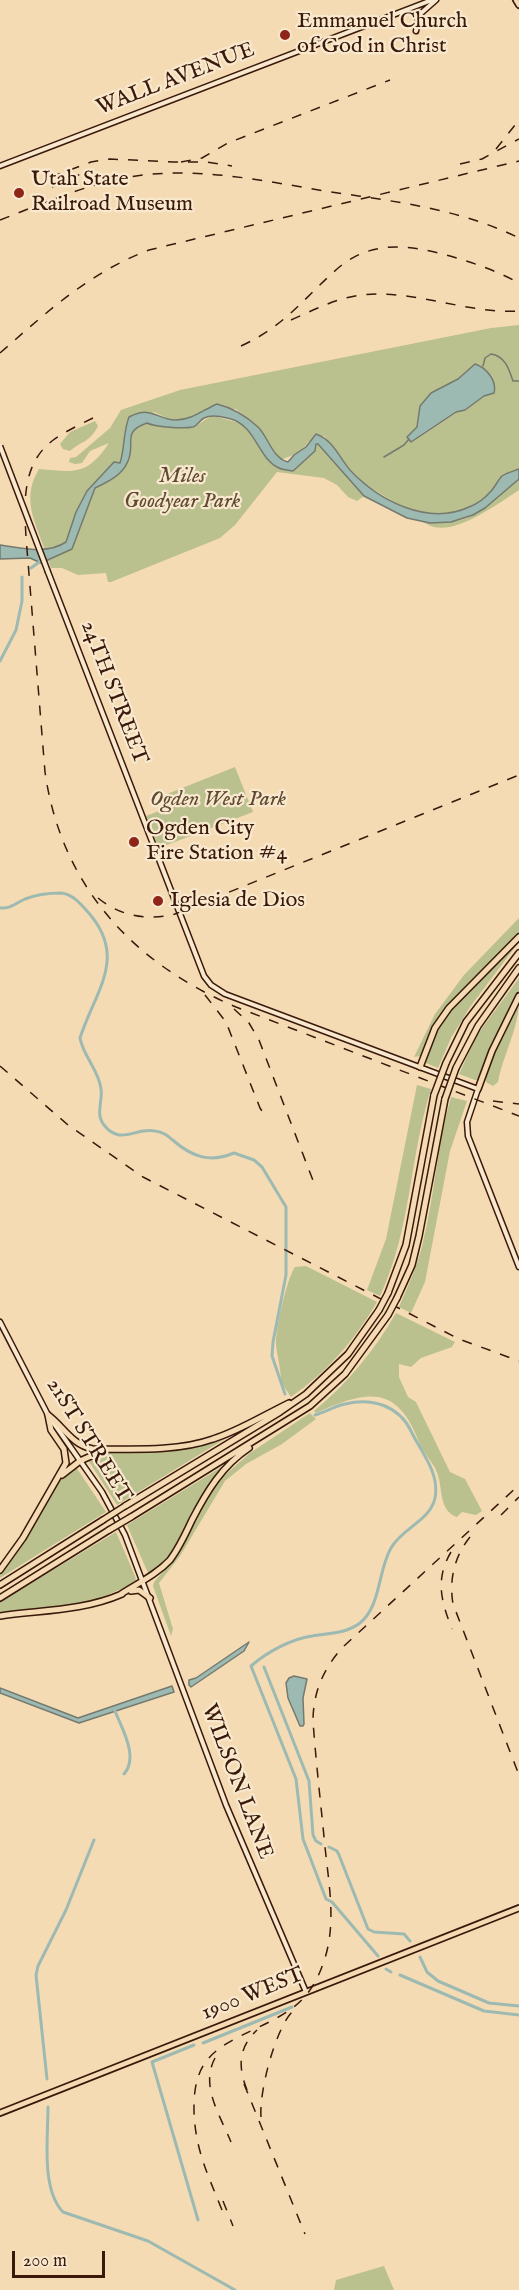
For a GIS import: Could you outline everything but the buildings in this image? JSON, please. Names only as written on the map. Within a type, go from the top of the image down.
[{"type":"highway","points":[[420,1067],[435,1028],[448,1008],[519,937]]},
{"type":"highway","points":[[0,1585],[270,1418],[306,1394],[348,1354],[379,1310],[399,1269],[406,1245],[434,1095],[446,1064],[466,1022],[519,953]]},
{"type":"highway","points":[[0,1598],[310,1406],[345,1374],[388,1316],[398,1298],[412,1265],[446,1099],[456,1068],[478,1026],[519,968]]},
{"type":"highway","points":[[478,1089],[492,1051],[519,996]]},
{"type":"highway","points":[[48,1415],[60,1423],[71,1439],[93,1449],[182,1446],[210,1440],[306,1394]]},
{"type":"highway","points":[[0,1570],[17,1548],[66,1463],[62,1444],[51,1430],[48,1415]]},
{"type":"highway","points":[[0,1616],[79,1607],[102,1602],[144,1581],[162,1568],[177,1550],[208,1491],[222,1472],[240,1455],[272,1434],[281,1424]]},
{"type":"highway","points":[[58,1479],[80,1461],[113,1449]]},
{"type":"highway","points":[[121,1594],[139,1590],[150,1598]]},
{"type":"main road","points":[[416,31],[418,15],[434,0]]},
{"type":"main road","name":"WALL AVENUE","points":[[0,166],[434,0]]},
{"type":"main road","points":[[516,0],[519,4]]},
{"type":"main road","name":"24TH STREET","points":[[0,446],[204,976],[216,989],[225,994],[478,1089]]},
{"type":"main road","points":[[478,1089],[467,1122],[468,1136],[519,1267]]},
{"type":"main road","name":"21ST STREET","points":[[0,1322],[48,1415],[117,1518],[144,1581]]},
{"type":"main road","name":"WILSON LANE","points":[[144,1581],[230,1816],[306,1992]]},
{"type":"main road","name":"1900 WEST","points":[[0,2113],[519,1908]]},
{"type":"green space","points":[[519,325],[519,469],[502,476],[491,492],[471,507],[454,513],[429,514],[399,505],[366,485],[349,468],[324,436],[308,442],[300,451],[280,460],[259,428],[236,409],[203,410],[194,417],[179,420],[154,412],[125,429],[120,463],[114,462],[87,491],[76,512],[66,542],[55,549],[45,550],[34,520],[30,500],[31,490],[39,469],[71,471],[87,467],[109,443],[90,451],[82,463],[69,462],[70,458],[76,457],[110,428],[121,410],[180,390],[491,328]]},
{"type":"green space","name":"Miles Goodyear Park","points":[[214,416],[243,424],[269,462],[280,469],[307,457],[318,444],[364,496],[357,501],[348,497],[337,485],[324,478],[277,472],[235,525],[220,538],[111,582],[108,582],[106,573],[78,575],[62,568],[51,568],[48,560],[72,549],[95,488],[122,471],[128,461],[134,430],[147,423],[157,426],[193,427]]},
{"type":"green space","points":[[95,421],[98,426],[89,438],[70,451],[63,449],[60,444],[70,432]]},
{"type":"green space","points":[[519,479],[519,490],[467,521],[444,528],[434,527],[421,521],[448,522],[467,518],[485,507]]},
{"type":"green space","name":"Ogden West Park","points":[[235,767],[253,812],[159,848],[146,816],[167,808],[162,796]]},
{"type":"green space","points":[[519,918],[519,933],[439,1015],[420,1056],[414,1057],[435,1014],[464,975]]},
{"type":"green space","points":[[519,939],[470,1007],[451,1038],[438,1068],[426,1063],[424,1059],[435,1033],[447,1014]]},
{"type":"green space","points":[[519,978],[519,993],[500,1027],[479,1080],[459,1074],[477,1035]]},
{"type":"green space","points":[[519,1000],[514,1031],[498,1082],[493,1086],[486,1082],[485,1076],[500,1038]]},
{"type":"green space","points":[[417,1085],[431,1089],[418,1141],[398,1244],[380,1296],[367,1290],[386,1239]]},
{"type":"green space","points":[[451,1097],[467,1101],[450,1151],[425,1282],[411,1313],[399,1307],[421,1251],[442,1133]]},
{"type":"green space","points":[[306,1266],[377,1302],[339,1354],[317,1377],[291,1397],[281,1382],[276,1345],[277,1328],[292,1273],[295,1267]]},
{"type":"green space","points":[[396,1313],[455,1342],[452,1347],[421,1358],[411,1367],[399,1364],[399,1377],[408,1397],[416,1402],[450,1472],[465,1479],[482,1511],[476,1515],[462,1512],[457,1517],[448,1511],[443,1501],[435,1469],[410,1423],[401,1410],[390,1401],[378,1397],[365,1397],[334,1405],[316,1413],[314,1411],[360,1366]]},
{"type":"green space","points":[[310,1413],[316,1419],[282,1444],[246,1464],[225,1481],[180,1556],[159,1583],[173,1629],[171,1636],[153,1586],[154,1582],[176,1557],[208,1496],[225,1475],[250,1453]]},
{"type":"green space","points":[[241,1429],[117,1505],[88,1460],[105,1453],[178,1448]]},
{"type":"green space","points":[[228,1463],[203,1495],[174,1549],[159,1566],[150,1574],[148,1573],[127,1525]]},
{"type":"green space","points":[[76,1467],[106,1512],[0,1578],[0,1573],[20,1548],[59,1481]]},
{"type":"green space","points":[[116,1532],[135,1576],[136,1581],[133,1584],[86,1604],[0,1613],[0,1602]]},
{"type":"green space","points":[[384,2266],[394,2290],[334,2290],[336,2280]]},
{"type":"water","points":[[475,364],[490,376],[495,388],[494,393],[484,396],[465,410],[456,412],[411,442],[407,437],[417,427],[420,406],[431,393],[458,379]]},
{"type":"water","points":[[217,404],[234,410],[258,427],[278,456],[288,462],[306,447],[316,434],[322,437],[327,440],[350,470],[375,492],[421,512],[437,514],[469,507],[487,496],[504,475],[519,469],[519,479],[485,508],[473,515],[451,522],[430,523],[407,518],[364,496],[318,444],[316,444],[315,451],[293,471],[281,469],[272,464],[246,428],[231,419],[218,416],[207,417],[188,428],[162,427],[147,423],[134,430],[130,455],[122,471],[95,488],[72,549],[41,563],[30,558],[0,559],[0,545],[42,549],[66,542],[76,512],[87,491],[114,462],[120,463],[129,417],[143,412],[181,420]]},
{"type":"water","points":[[249,1642],[244,1651],[191,1687],[189,1685],[189,1680],[196,1678]]},
{"type":"water","points":[[294,1676],[307,1679],[303,1698],[303,1726],[300,1726],[288,1698],[286,1683]]},
{"type":"water","points":[[172,1686],[174,1692],[79,1723],[0,1693],[0,1688],[78,1718]]},
{"type":"waterway","points":[[483,366],[485,358],[491,354],[496,355],[506,364],[513,381],[519,381]]},
{"type":"waterway","points":[[384,457],[404,445],[409,439]]},
{"type":"waterway","points":[[31,568],[42,560]]},
{"type":"waterway","points":[[0,661],[16,630],[22,601],[22,577]]},
{"type":"waterway","points":[[0,908],[10,907],[38,895],[65,894],[82,905],[99,928],[106,944],[105,974],[80,1038],[100,1082],[100,1116],[104,1125],[110,1131],[122,1135],[148,1130],[161,1132],[188,1151],[202,1157],[217,1158],[234,1153],[254,1160],[262,1167],[286,1207],[286,1275],[272,1356],[285,1394]]},
{"type":"waterway","points":[[315,1415],[355,1402],[375,1403],[392,1410],[406,1422],[435,1480],[435,1498],[432,1506],[428,1513],[402,1535],[391,1548],[376,1598],[367,1616],[354,1627],[343,1631],[288,1643],[251,1666],[296,1779],[303,1839],[326,1899],[332,1902],[378,1956]]},
{"type":"waterway","points":[[264,1667],[309,1781],[313,1835],[321,1844]]},
{"type":"waterway","points":[[115,1711],[130,1751],[130,1760],[124,1774]]},
{"type":"waterway","points":[[47,2079],[36,1975],[38,1966],[66,1910],[94,1840]]},
{"type":"waterway","points":[[329,1847],[337,1851],[339,1855],[368,1929],[374,1932],[404,1934],[410,1941]]},
{"type":"waterway","points":[[420,1957],[427,1972],[438,1981],[489,2003],[519,2006]]},
{"type":"waterway","points":[[386,1969],[391,1972]]},
{"type":"waterway","points":[[400,1975],[484,2011],[519,2015]]},
{"type":"waterway","points":[[203,2043],[292,2007]]},
{"type":"waterway","points":[[194,2045],[152,2062],[198,2220]]},
{"type":"waterway","points":[[48,2107],[49,2177],[51,2190],[63,2212],[148,2241],[235,2290]]},
{"type":"railway","points":[[181,162],[202,158],[228,143],[390,80]]},
{"type":"railway","points":[[496,149],[519,120]]},
{"type":"railway","points":[[460,164],[482,159],[519,139]]},
{"type":"railway","points":[[51,177],[91,162],[110,159],[206,162],[232,166]]},
{"type":"railway","points":[[0,353],[52,308],[88,281],[149,250],[519,161]]},
{"type":"railway","points":[[52,187],[85,172]]},
{"type":"railway","points":[[0,220],[106,182],[143,175],[189,173],[257,180],[399,202],[472,219],[519,238]]},
{"type":"railway","points":[[241,346],[282,321],[350,259],[377,249],[406,247],[435,252],[485,268],[519,283]]},
{"type":"railway","points":[[291,320],[343,299],[381,294],[401,295],[479,309],[519,311]]},
{"type":"railway","points":[[93,418],[52,441],[42,450],[30,473],[25,498],[26,537],[45,772],[54,813],[67,850],[85,884],[108,915],[134,943],[165,968],[199,989],[236,1007],[519,1116]]},
{"type":"railway","points":[[98,898],[115,909],[134,915],[154,917],[175,914],[519,775]]},
{"type":"railway","points":[[205,995],[226,1022],[260,1108],[266,1117]]},
{"type":"railway","points":[[234,1009],[249,1023],[259,1040],[314,1183]]},
{"type":"railway","points":[[0,1066],[68,1125],[143,1177],[459,1339],[519,1361]]},
{"type":"railway","points":[[493,1101],[519,1104]]},
{"type":"railway","points":[[222,2210],[203,2162],[197,2138],[194,2111],[197,2079],[209,2058],[218,2050],[298,2004],[318,1977],[330,1935],[330,1891],[313,1721],[315,1700],[321,1680],[331,1662],[344,1646],[519,1485]]},
{"type":"railway","points":[[501,1515],[519,1497]]},
{"type":"railway","points":[[470,1537],[454,1569],[453,1604],[519,1775]]},
{"type":"railway","points":[[451,1552],[443,1571],[441,1590],[452,1629]]},
{"type":"railway","points":[[261,2117],[269,2062],[280,2032],[292,2012]]},
{"type":"railway","points":[[247,2090],[241,2058],[246,2044],[257,2030]]},
{"type":"railway","points":[[215,2058],[211,2069],[211,2090],[217,2111],[231,2142]]},
{"type":"railway","points":[[244,2084],[305,2234]]},
{"type":"railway","points":[[223,2201],[233,2226]]},
{"type":"place","name":"Emmanuel Church of God in Christ","points":[[285,35]]},
{"type":"place","name":"Utah State Railroad Museum","points":[[19,193]]},
{"type":"place","name":"Ogden City Fire Station #4","points":[[134,842]]},
{"type":"place","name":"Iglesia de Dios","points":[[158,901]]}]
